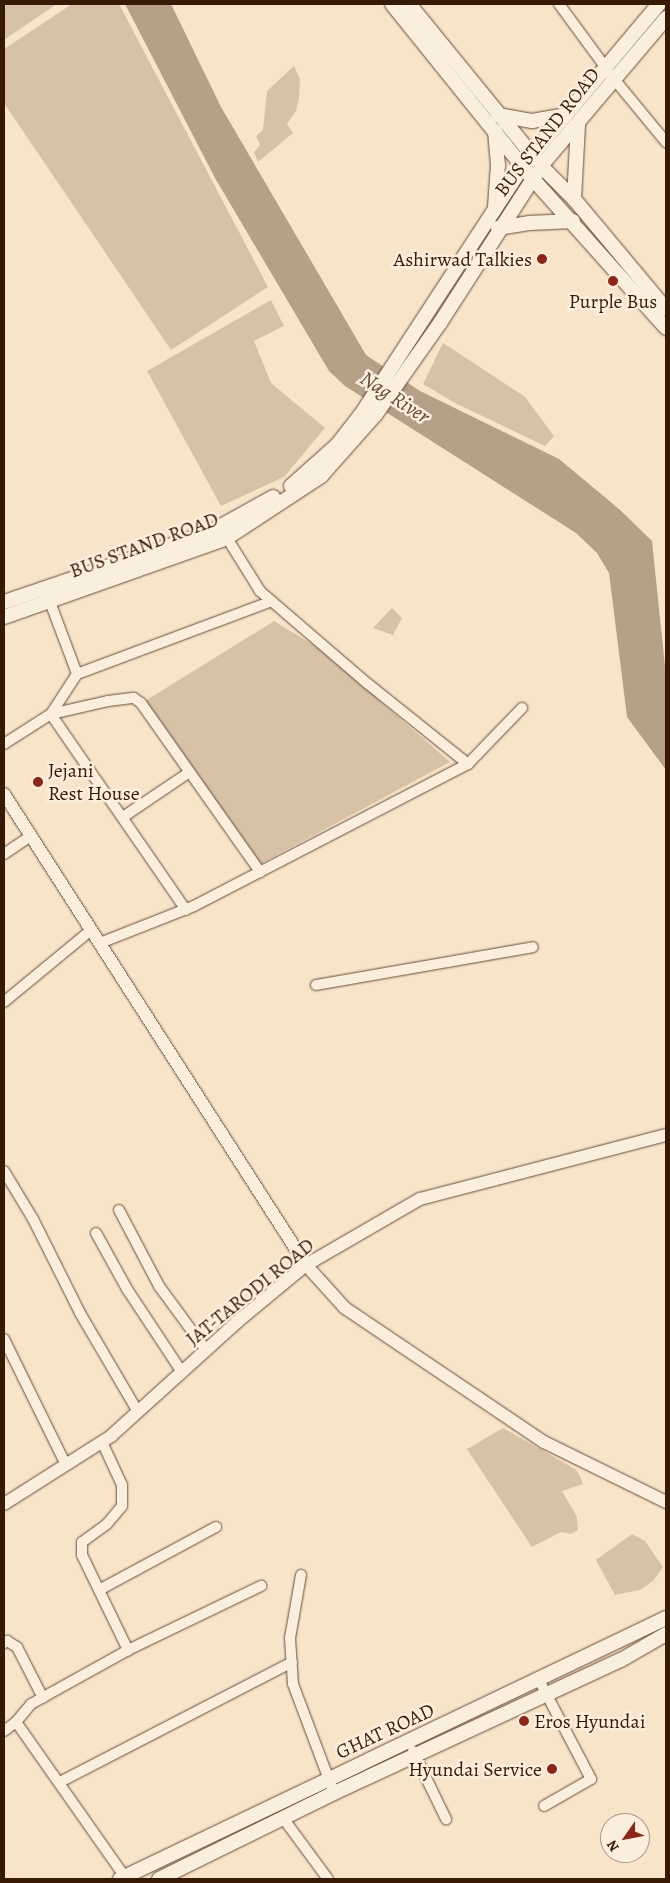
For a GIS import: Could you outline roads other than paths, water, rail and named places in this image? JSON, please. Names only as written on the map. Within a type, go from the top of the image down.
[{"type":"main road","points":[[392,4],[495,130],[574,199],[666,308]]},
{"type":"main road","points":[[409,4],[498,114],[532,162]]},
{"type":"main road","points":[[4,602],[47,594],[212,532],[296,483],[371,410],[395,374],[494,208],[532,162],[565,115],[659,4]]},
{"type":"main road","name":"BUS STAND ROAD","points":[[395,374],[440,323],[498,228],[532,178],[532,162],[578,124],[666,18]]},
{"type":"main road","points":[[498,114],[532,121],[565,115]]},
{"type":"main road","points":[[574,199],[578,124]]},
{"type":"main road","points":[[494,208],[498,165],[495,130]]},
{"type":"main road","points":[[532,178],[573,221],[666,328]]},
{"type":"main road","points":[[498,228],[573,221]]},
{"type":"main road","name":"BUS STAND ROAD","points":[[4,617],[47,594],[227,538],[321,476],[371,410]]},
{"type":"main road","name":"GHAT ROAD","points":[[122,1878],[666,1618]]},
{"type":"main road","name":"GHAT ROAD","points":[[159,1879],[334,1793],[415,1757],[546,1692],[621,1660],[666,1634]]},
{"type":"street","points":[[559,4],[614,79],[666,142]]},
{"type":"street","points":[[227,538],[260,590],[368,684],[468,764]]},
{"type":"street","points":[[47,594],[77,674]]},
{"type":"street","points":[[51,714],[77,674],[272,601]]},
{"type":"street","points":[[4,744],[51,714],[91,704],[134,698],[148,712],[188,773],[260,872]]},
{"type":"street","points":[[100,943],[186,910],[468,764],[522,708]]},
{"type":"street","points":[[51,714],[186,910]]},
{"type":"street","points":[[123,817],[188,773]]},
{"type":"street","points":[[4,794],[306,1265],[345,1308],[544,1442],[666,1502]]},
{"type":"street","points":[[4,854],[31,836]]},
{"type":"street","points":[[4,1002],[91,930]]},
{"type":"street","points":[[316,985],[533,947]]},
{"type":"street","name":"JAT-TARODI ROAD","points":[[4,1504],[102,1442],[306,1265],[420,1199],[666,1135]]},
{"type":"street","points":[[4,1171],[33,1219],[80,1313],[138,1412]]},
{"type":"street","points":[[119,1210],[159,1286],[206,1350]]},
{"type":"street","points":[[96,1233],[154,1333],[182,1372]]},
{"type":"street","points":[[4,1339],[66,1464]]},
{"type":"street","points":[[102,1442],[122,1485],[122,1506],[107,1524],[82,1542],[82,1555],[128,1650]]},
{"type":"street","points":[[99,1590],[216,1527]]},
{"type":"street","points":[[301,1575],[290,1638],[293,1684],[334,1793]]},
{"type":"street","points":[[4,1731],[16,1722],[30,1704],[128,1650],[261,1586]]},
{"type":"street","points":[[4,1643],[7,1641],[17,1647],[43,1698]]},
{"type":"street","points":[[60,1782],[292,1662]]},
{"type":"street","points":[[539,1680],[591,1779],[544,1806]]},
{"type":"street","points":[[16,1722],[60,1782],[122,1878]]},
{"type":"street","points":[[410,1742],[415,1757],[446,1819]]},
{"type":"street","points":[[282,1818],[328,1879]]},
{"type":"water","name":"Nag River","points":[[125,4],[171,4],[221,107],[366,355],[420,391],[559,459],[619,509],[652,541],[666,676],[666,770],[627,717],[609,573],[597,553],[576,533],[345,386],[329,371],[215,178]]},
{"type":"place","name":"Ashirwad Talkies","points":[[542,259]]},
{"type":"place","name":"Purple Bus","points":[[613,281]]},
{"type":"place","name":"Jejani Rest House","points":[[38,782]]},
{"type":"place","name":"Eros Hyundai","points":[[524,1721]]},
{"type":"place","name":"Hyundai Service","points":[[552,1769]]}]
